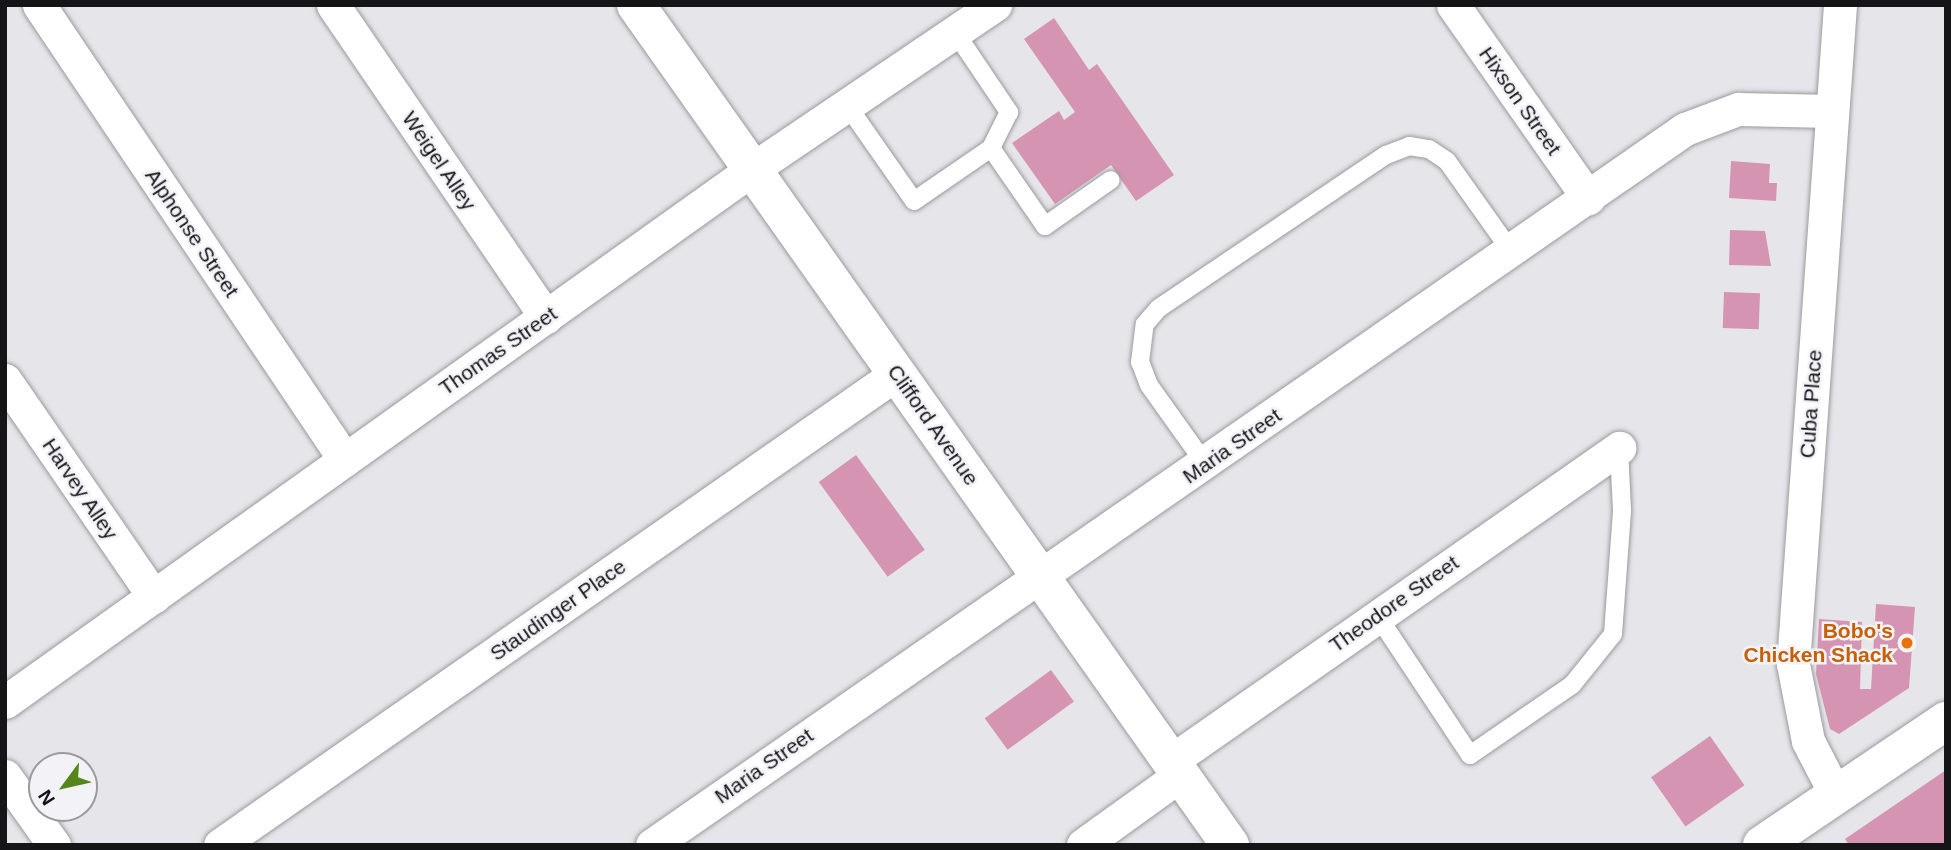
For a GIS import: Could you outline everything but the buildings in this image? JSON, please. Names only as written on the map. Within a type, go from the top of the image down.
[{"type":"main road","name":"Clifford Avenue","points":[[636,5],[1230,845]]},
{"type":"main road","points":[[1762,845],[1946,721]]},
{"type":"street","name":"Alphonse Street","points":[[39,5],[345,460]]},
{"type":"street","name":"Weigel Alley","points":[[333,5],[546,317]]},
{"type":"street","name":"Thomas Street","points":[[5,702],[751,170],[995,5]]},
{"type":"street","name":"Hixson Street","points":[[1453,5],[1588,198]]},
{"type":"street","name":"Cuba Place","points":[[1836,795],[1808,741],[1793,664],[1840,5]]},
{"type":"street","name":"Maria Street","points":[[652,845],[1038,574],[1206,465],[1702,119],[1756,107],[1832,111]]},
{"type":"street","name":"Staudinger Place","points":[[220,845],[897,374]]},
{"type":"street","name":"Harvey Alley","points":[[5,380],[154,597]]},
{"type":"street","name":"Theodore Street","points":[[1083,845],[1176,768],[1377,615],[1619,448]]},
{"type":"street","points":[[5,776],[54,845]]},
{"type":"lane","points":[[846,105],[914,201],[990,148],[1009,112],[955,32]]},
{"type":"lane","points":[[1206,465],[1149,385],[1140,362],[1145,324],[1158,308],[1387,155],[1409,146],[1429,149],[1447,161],[1511,251]]},
{"type":"lane","points":[[990,148],[1045,226],[1111,180]]},
{"type":"lane","points":[[1377,615],[1470,755],[1572,685],[1613,634],[1622,510],[1619,448]]},
{"type":"place","name":"Bobo's Chicken Shack","points":[[1907,643]]}]
